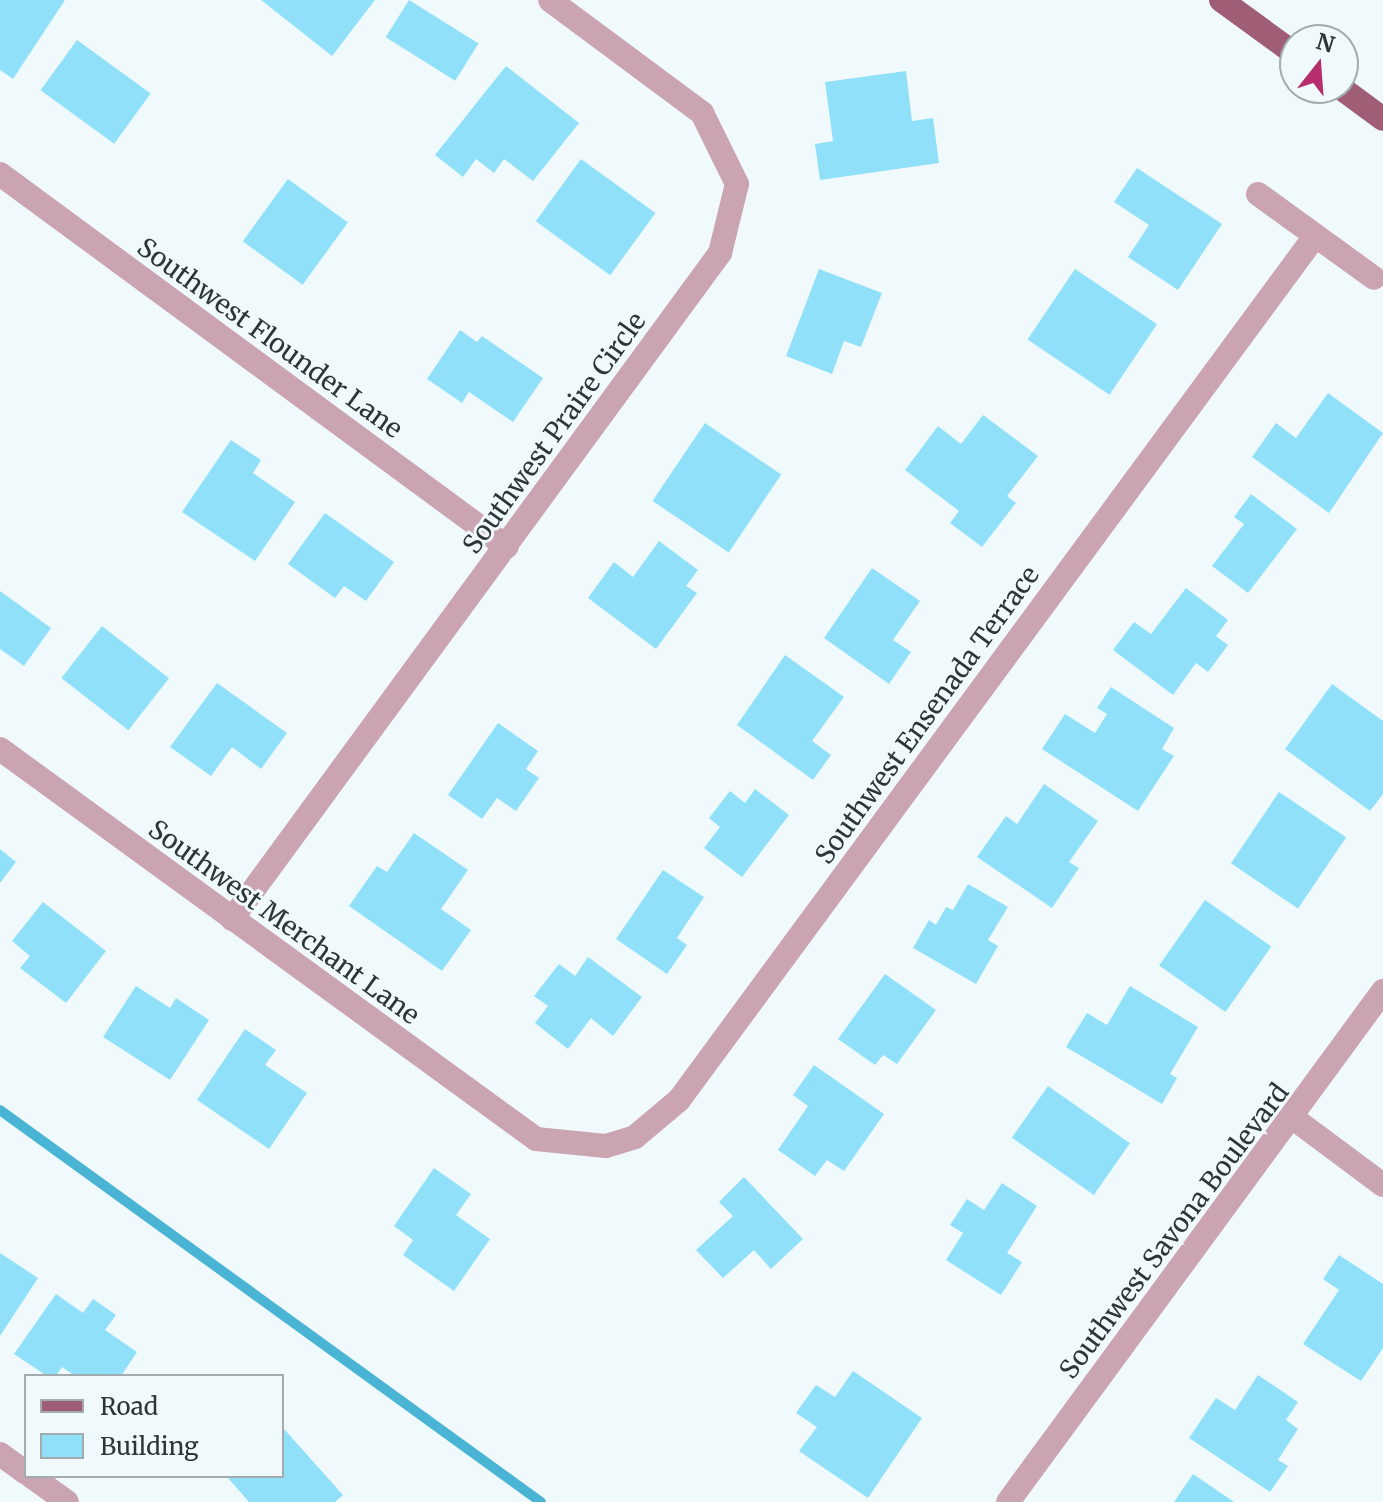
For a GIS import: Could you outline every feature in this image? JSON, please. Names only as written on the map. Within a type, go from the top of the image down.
[{"type":"main road","points":[[1221,0],[1279,42]]},
{"type":"main road","points":[[1359,101],[1383,119]]},
{"type":"street","name":"Southwest Praire Circle","points":[[232,919],[720,253],[737,184],[702,113],[550,0]]},
{"type":"street","name":"Southwest Flounder Lane","points":[[0,174],[507,547]]},
{"type":"street","points":[[1258,194],[1374,278]]},
{"type":"street","name":"Southwest Ensenada Terrace","points":[[536,1139],[606,1146],[635,1137],[666,1116],[1315,236]]},
{"type":"street","name":"Southwest Merchant Lane","points":[[0,749],[536,1139]]},
{"type":"street","name":"Southwest Savona Boulevard","points":[[1008,1502],[1293,1118],[1383,991]]},
{"type":"street","points":[[1293,1118],[1383,1185]]},
{"type":"street","points":[[0,1454],[24,1471]]},
{"type":"street","points":[[34,1478],[67,1502]]},
{"type":"building","points":[[0,0],[65,0],[13,79],[0,70]]},
{"type":"building","points":[[261,0],[375,0],[332,56]]},
{"type":"building","points":[[409,0],[479,43],[455,81],[386,37]]},
{"type":"building","points":[[77,40],[151,93],[114,144],[41,90]]},
{"type":"building","points":[[506,66],[579,123],[533,181],[504,159],[494,173],[476,159],[463,177],[435,155]]},
{"type":"building","points":[[906,71],[912,121],[933,118],[939,163],[820,180],[815,144],[833,141],[825,82]]},
{"type":"building","points":[[581,159],[655,213],[610,275],[536,221]]},
{"type":"building","points":[[1137,168],[1222,224],[1178,290],[1128,257],[1149,225],[1114,202]]},
{"type":"building","points":[[288,179],[348,222],[303,285],[243,241]]},
{"type":"building","points":[[819,269],[882,293],[861,347],[844,341],[832,374],[786,356]]},
{"type":"building","points":[[1075,269],[1157,324],[1110,395],[1027,339]]},
{"type":"building","points":[[460,330],[477,342],[482,336],[543,378],[513,422],[469,392],[462,403],[427,379]]},
{"type":"building","points":[[1328,393],[1383,433],[1329,513],[1252,457],[1276,423],[1296,438]]},
{"type":"building","points":[[983,415],[1038,456],[1007,496],[1016,503],[982,547],[950,523],[959,511],[905,470],[938,426],[961,444]]},
{"type":"building","points":[[705,423],[781,474],[729,552],[652,501]]},
{"type":"building","points":[[231,440],[261,460],[253,473],[295,502],[255,561],[182,512]]},
{"type":"building","points":[[1251,494],[1297,529],[1248,593],[1212,566],[1244,524],[1234,517]]},
{"type":"building","points":[[325,513],[394,562],[366,601],[344,586],[335,598],[288,564]]},
{"type":"building","points":[[659,541],[698,570],[686,586],[697,593],[656,649],[588,598],[614,562],[633,577]]},
{"type":"building","points":[[872,568],[920,601],[893,640],[911,652],[889,684],[824,638]]},
{"type":"building","points":[[1186,588],[1228,620],[1216,636],[1228,645],[1208,672],[1196,663],[1173,695],[1113,650],[1134,622],[1151,634]]},
{"type":"building","points":[[0,591],[51,628],[24,666],[0,649]]},
{"type":"building","points":[[102,626],[169,678],[128,730],[61,678]]},
{"type":"building","points":[[785,655],[844,697],[812,741],[831,755],[813,780],[737,725]]},
{"type":"building","points":[[217,683],[287,733],[261,769],[232,747],[211,776],[170,747]]},
{"type":"building","points":[[1332,684],[1383,721],[1383,794],[1370,811],[1285,749]]},
{"type":"building","points":[[1111,687],[1174,728],[1162,749],[1174,756],[1138,811],[1042,749],[1065,714],[1095,733],[1107,714],[1097,708]]},
{"type":"building","points":[[498,723],[538,751],[526,769],[539,778],[516,811],[497,798],[482,819],[448,795]]},
{"type":"building","points":[[1044,784],[1098,821],[1069,862],[1079,868],[1052,908],[977,857],[1006,816],[1017,824]]},
{"type":"building","points":[[755,789],[789,815],[742,877],[704,848],[720,827],[709,818],[730,791],[745,803]]},
{"type":"building","points":[[1279,792],[1346,837],[1298,909],[1231,863]]},
{"type":"building","points":[[414,833],[468,870],[441,909],[471,930],[442,971],[349,906],[377,866],[387,872]]},
{"type":"building","points":[[0,849],[16,862],[0,883]]},
{"type":"building","points":[[663,870],[704,897],[677,938],[687,945],[667,974],[616,939]]},
{"type":"building","points":[[968,884],[1008,907],[988,940],[998,946],[976,984],[913,948],[929,920],[936,925],[946,907],[953,910]]},
{"type":"building","points":[[1205,900],[1271,946],[1225,1012],[1159,966]]},
{"type":"building","points":[[43,902],[106,951],[66,1003],[20,968],[30,956],[12,941]]},
{"type":"building","points":[[588,957],[642,997],[613,1036],[591,1018],[568,1049],[535,1023],[548,1006],[534,996],[559,964],[575,976]]},
{"type":"building","points":[[885,974],[936,1010],[897,1064],[883,1055],[875,1065],[838,1039]]},
{"type":"building","points":[[136,986],[170,1008],[176,998],[209,1020],[170,1080],[103,1037]]},
{"type":"building","points":[[1130,986],[1198,1027],[1170,1074],[1177,1078],[1162,1104],[1066,1047],[1087,1013],[1107,1025]]},
{"type":"building","points":[[245,1029],[276,1050],[265,1065],[307,1093],[269,1149],[197,1100]]},
{"type":"building","points":[[814,1065],[884,1114],[844,1171],[827,1160],[815,1176],[778,1150],[808,1106],[793,1095]]},
{"type":"building","points":[[1048,1086],[1130,1143],[1094,1195],[1012,1138]]},
{"type":"building","points":[[434,1168],[471,1194],[456,1215],[490,1239],[454,1291],[403,1255],[413,1240],[394,1226]]},
{"type":"building","points":[[744,1177],[803,1239],[771,1269],[754,1250],[723,1278],[696,1250],[733,1216],[719,1202]]},
{"type":"building","points":[[1002,1183],[1037,1206],[1007,1253],[1022,1262],[1001,1295],[946,1260],[963,1233],[950,1225],[967,1199],[984,1210]]},
{"type":"building","points":[[0,1253],[38,1278],[0,1336]]},
{"type":"building","points":[[1339,1255],[1383,1284],[1383,1348],[1361,1381],[1303,1344],[1339,1290],[1323,1279]]},
{"type":"building","points":[[56,1294],[83,1313],[93,1299],[116,1315],[105,1330],[137,1352],[122,1374],[72,1374],[62,1367],[57,1374],[44,1374],[14,1354]]},
{"type":"building","points":[[853,1371],[922,1418],[868,1498],[799,1451],[817,1427],[796,1413],[816,1385],[835,1397]]},
{"type":"building","points":[[1258,1375],[1298,1402],[1286,1420],[1298,1429],[1278,1460],[1288,1466],[1270,1492],[1189,1438],[1216,1398],[1235,1410]]},
{"type":"building","points":[[284,1429],[343,1495],[335,1502],[249,1502],[228,1478],[284,1478]]},
{"type":"building","points":[[1193,1474],[1234,1502],[1174,1502]]},
{"type":"waterway","points":[[0,1110],[541,1502]]}]
